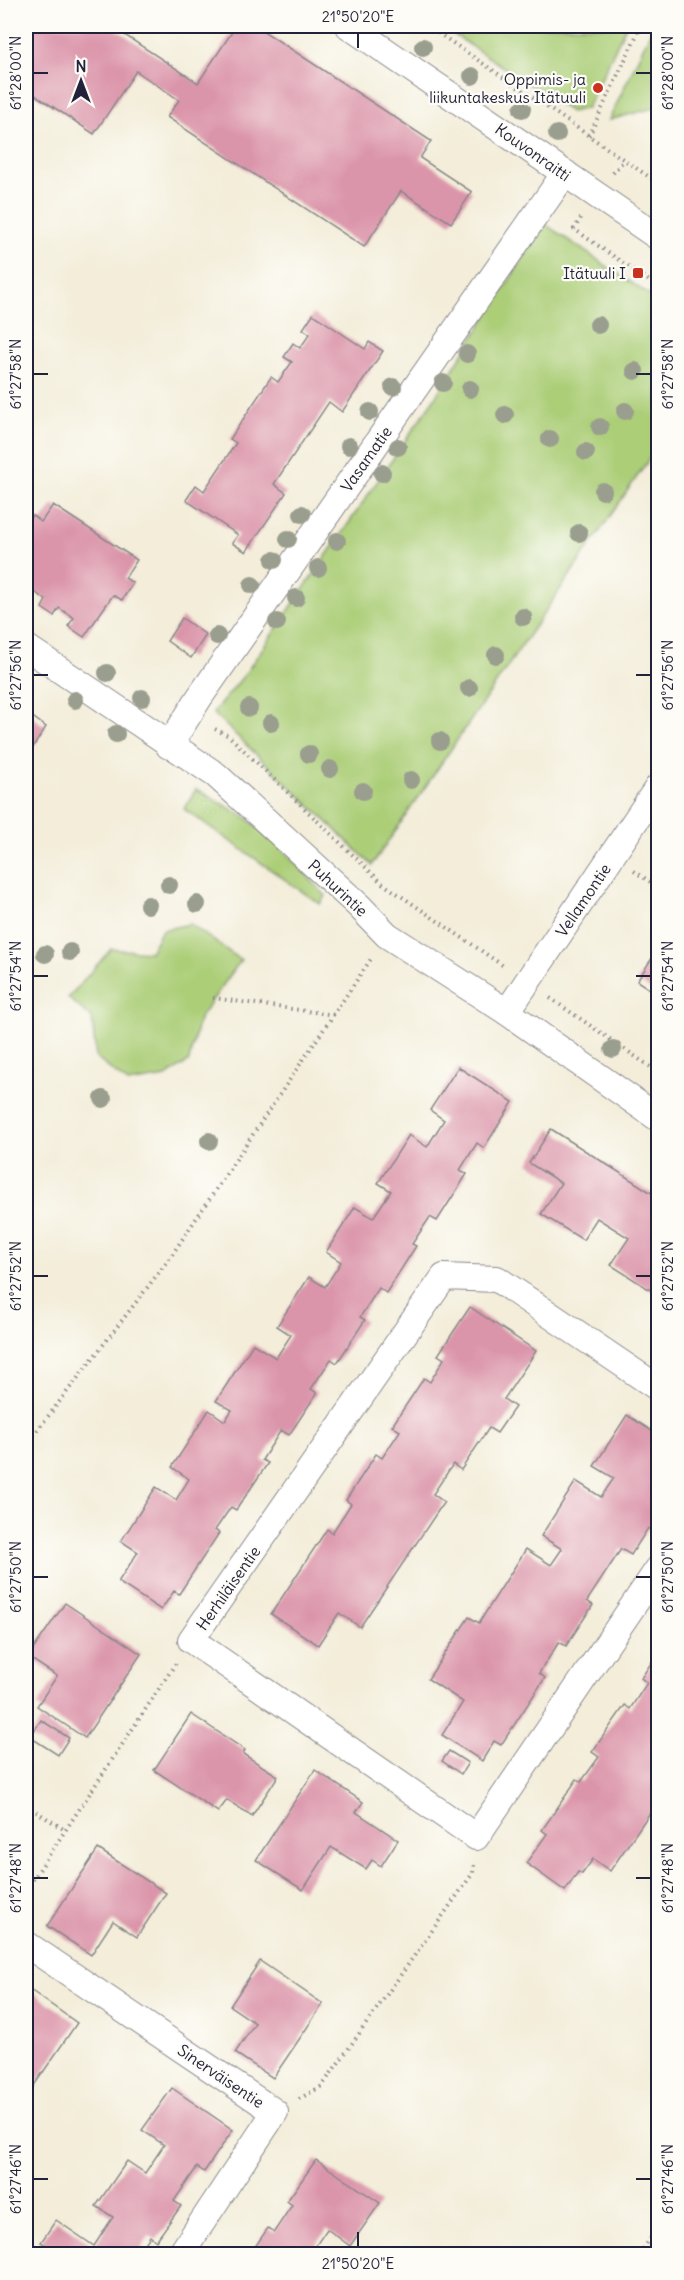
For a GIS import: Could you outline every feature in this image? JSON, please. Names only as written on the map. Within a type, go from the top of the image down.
[{"type":"street","name":"Kouvonraitti","points":[[349,26],[658,237]]},
{"type":"street","name":"Vasamatie","points":[[169,746],[186,716],[565,173]]},
{"type":"street","name":"Puhurintie","points":[[26,647],[169,746],[216,775],[359,906],[387,935],[507,1012],[658,1118]]},
{"type":"street","name":"Vellamontie","points":[[507,1012],[658,787]]},
{"type":"street","name":"Herhiläisentie","points":[[476,1837],[191,1640],[444,1277],[497,1279],[658,1388]]},
{"type":"street","points":[[476,1837],[658,1569]]},
{"type":"street","name":"Sinerväisentie","points":[[26,1944],[275,2112],[181,2254]]},
{"type":"path","points":[[428,26],[658,183]]},
{"type":"path","points":[[589,136],[640,26]]},
{"type":"path","points":[[186,716],[229,736],[329,835],[382,883],[658,1072]]},
{"type":"path","points":[[26,1444],[167,1262],[387,935],[411,904]]},
{"type":"path","points":[[213,998],[335,1015]]},
{"type":"path","points":[[26,1890],[191,1640]]},
{"type":"path","points":[[26,1805],[65,1830]]},
{"type":"path","points":[[275,2112],[322,2086],[473,1873],[476,1837]]},
{"type":"path","points":[[640,2254],[658,2227]]},
{"type":"green space","name":"Oppimis- ja liikuntakeskus Itätuuli","points":[[441,26],[626,26],[587,108],[571,112]]},
{"type":"green space","points":[[653,26],[658,26],[658,107],[609,120]]},
{"type":"green space","points":[[545,224],[658,301],[658,446],[372,865],[213,713],[245,674],[434,399]]},
{"type":"green space","points":[[196,789],[246,817],[287,854],[326,896],[320,904],[184,809]]},
{"type":"green space","points":[[190,924],[241,960],[199,1019],[189,1061],[166,1077],[128,1083],[96,1058],[92,1018],[68,998],[111,949],[150,952],[162,930]]},
{"type":"building","points":[[30,26],[111,26],[198,83],[236,26],[256,26],[431,141],[420,158],[472,192],[451,223],[401,191],[364,247],[167,117],[179,100],[136,71],[94,134],[26,89],[26,32]]},
{"type":"building","points":[[313,314],[365,349],[369,342],[383,351],[342,412],[329,402],[274,484],[286,493],[246,552],[232,543],[238,535],[186,500],[196,485],[204,491],[236,443],[230,439],[271,377],[278,382],[292,362],[284,357],[293,343],[300,348],[310,334],[303,329]]},
{"type":"building","points":[[53,505],[137,560],[125,578],[133,583],[122,600],[113,595],[84,637],[68,626],[74,618],[59,608],[54,616],[42,608],[46,600],[26,586],[26,543],[29,538],[26,535],[26,525],[32,515],[41,522]]},
{"type":"building","points":[[182,618],[206,635],[191,658],[167,641]]},
{"type":"building","points":[[26,712],[46,727],[26,758]]},
{"type":"building","points":[[658,949],[658,986],[656,984],[651,990],[637,981]]},
{"type":"building","points":[[458,1067],[513,1102],[484,1148],[477,1143],[460,1170],[467,1174],[437,1221],[430,1217],[412,1244],[416,1246],[386,1293],[379,1288],[360,1317],[365,1320],[337,1363],[331,1359],[311,1389],[317,1393],[289,1435],[281,1430],[262,1460],[268,1463],[236,1510],[231,1507],[215,1530],[219,1533],[179,1594],[174,1591],[161,1610],[118,1582],[138,1552],[121,1541],[156,1487],[176,1500],[189,1479],[172,1467],[209,1410],[225,1421],[232,1410],[216,1401],[253,1344],[276,1358],[291,1335],[277,1326],[309,1277],[325,1287],[341,1262],[326,1252],[355,1207],[373,1218],[391,1191],[378,1183],[409,1135],[427,1147],[444,1120],[430,1110]]},
{"type":"building","points":[[551,1129],[658,1197],[658,1295],[611,1265],[629,1238],[597,1218],[583,1240],[541,1214],[561,1183],[529,1163]]},
{"type":"building","points":[[470,1307],[536,1351],[504,1399],[515,1407],[497,1433],[489,1428],[461,1470],[453,1464],[433,1494],[444,1502],[360,1627],[339,1613],[318,1645],[271,1614],[327,1529],[332,1533],[351,1504],[346,1500],[376,1454],[382,1458],[400,1431],[392,1426],[424,1378],[430,1382],[444,1359],[438,1355]]},
{"type":"building","points":[[627,1415],[658,1435],[658,1523],[653,1532],[648,1528],[631,1555],[621,1549],[587,1601],[593,1605],[566,1646],[559,1642],[539,1673],[545,1678],[501,1745],[494,1741],[482,1761],[442,1735],[463,1702],[428,1679],[469,1617],[479,1623],[526,1549],[551,1565],[562,1549],[541,1536],[576,1481],[601,1497],[614,1478],[594,1466]]},
{"type":"building","points":[[65,1603],[141,1654],[85,1738],[37,1706],[57,1676],[28,1657]]},
{"type":"building","points":[[658,1653],[658,1801],[610,1871],[593,1859],[582,1874],[578,1872],[565,1891],[526,1863],[547,1834],[542,1830],[577,1779],[581,1782],[599,1757],[592,1752],[625,1705],[630,1709],[647,1683],[641,1678]]},
{"type":"building","points":[[191,1714],[245,1750],[243,1754],[278,1776],[252,1816],[227,1800],[218,1812],[154,1770]]},
{"type":"building","points":[[41,1720],[69,1738],[58,1755],[30,1737]]},
{"type":"building","points":[[449,1751],[468,1763],[461,1774],[442,1761]]},
{"type":"building","points":[[315,1770],[363,1802],[356,1812],[398,1840],[381,1866],[372,1860],[366,1869],[331,1847],[303,1890],[256,1860]]},
{"type":"building","points":[[98,1849],[166,1893],[137,1937],[113,1921],[91,1955],[47,1926]]},
{"type":"building","points":[[260,1961],[323,2004],[273,2078],[235,2053],[255,2023],[230,2006]]},
{"type":"building","points":[[26,1987],[77,2023],[26,2097]]},
{"type":"building","points":[[172,2088],[233,2130],[204,2172],[197,2167],[174,2201],[181,2206],[156,2241],[150,2236],[138,2254],[59,2254],[41,2242],[56,2220],[94,2246],[113,2217],[96,2206],[127,2161],[145,2173],[164,2145],[142,2130]]},
{"type":"building","points":[[316,2160],[380,2203],[350,2246],[327,2229],[310,2254],[250,2254],[268,2228],[274,2232],[292,2205],[287,2201]]},
{"type":"place","name":"Oppimis- ja liikuntakeskus Itätuuli","points":[[598,88]]},
{"type":"place","name":"Itätuuli I","points":[[638,273]]}]
